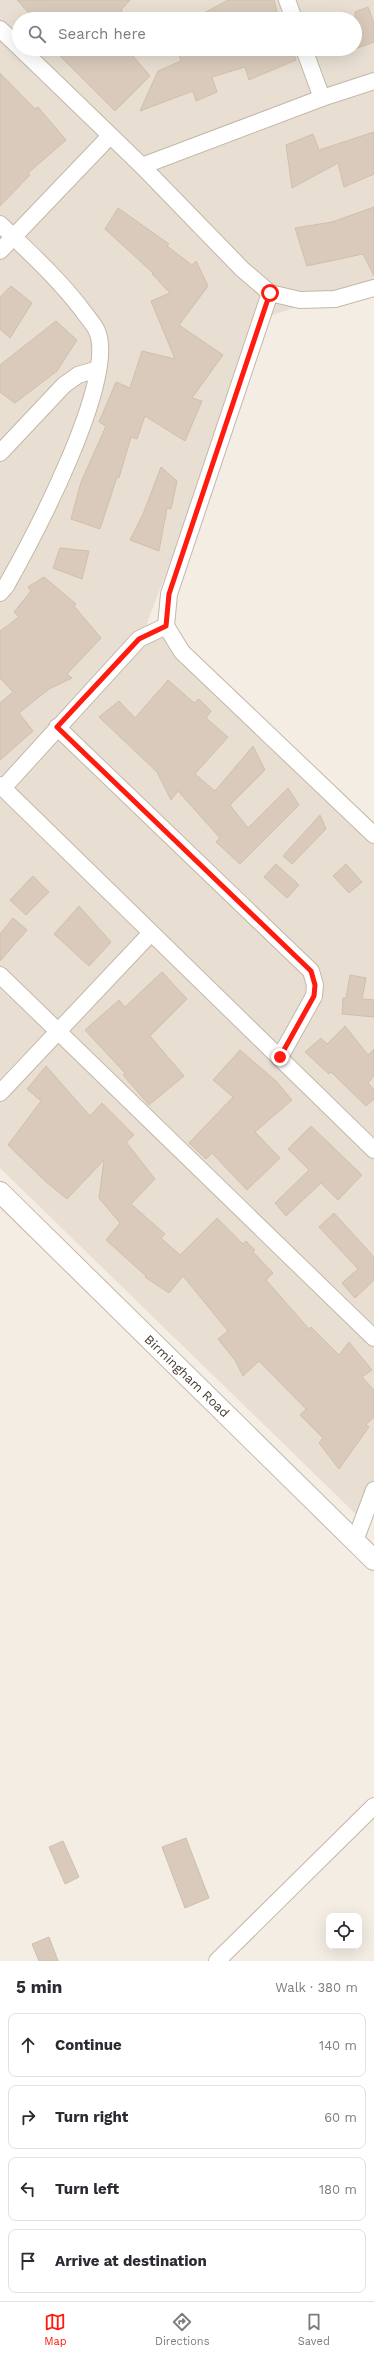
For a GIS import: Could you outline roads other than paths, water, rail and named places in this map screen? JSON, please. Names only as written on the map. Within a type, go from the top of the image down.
[{"type":"street","points":[[287,0],[291,12]]},
{"type":"street","points":[[0,29],[12,40]]},
{"type":"street","points":[[28,56],[142,166],[242,269],[270,293],[300,300],[335,299],[374,288]]},
{"type":"street","points":[[307,56],[322,98]]},
{"type":"street","points":[[142,166],[322,98],[374,81]]},
{"type":"street","points":[[0,251],[110,136]]},
{"type":"street","points":[[0,224],[63,284],[97,331],[102,351],[73,452],[39,528],[6,586],[0,593]]},
{"type":"street","points":[[270,293],[169,594],[166,626],[182,652],[374,834]]},
{"type":"street","points":[[0,453],[64,385],[78,375],[98,369]]},
{"type":"street","points":[[166,626],[139,639],[2,786],[150,934],[280,1057],[374,1150]]},
{"type":"street","points":[[57,727],[311,971],[315,985],[314,996],[280,1057]]},
{"type":"street","points":[[0,1093],[150,934]]},
{"type":"street","points":[[0,974],[374,1338]]},
{"type":"street","name":"Birmingham Road","points":[[0,1192],[374,1560]]},
{"type":"street","points":[[355,1541],[374,1490]]},
{"type":"street","points":[[217,1961],[374,1806]]}]
